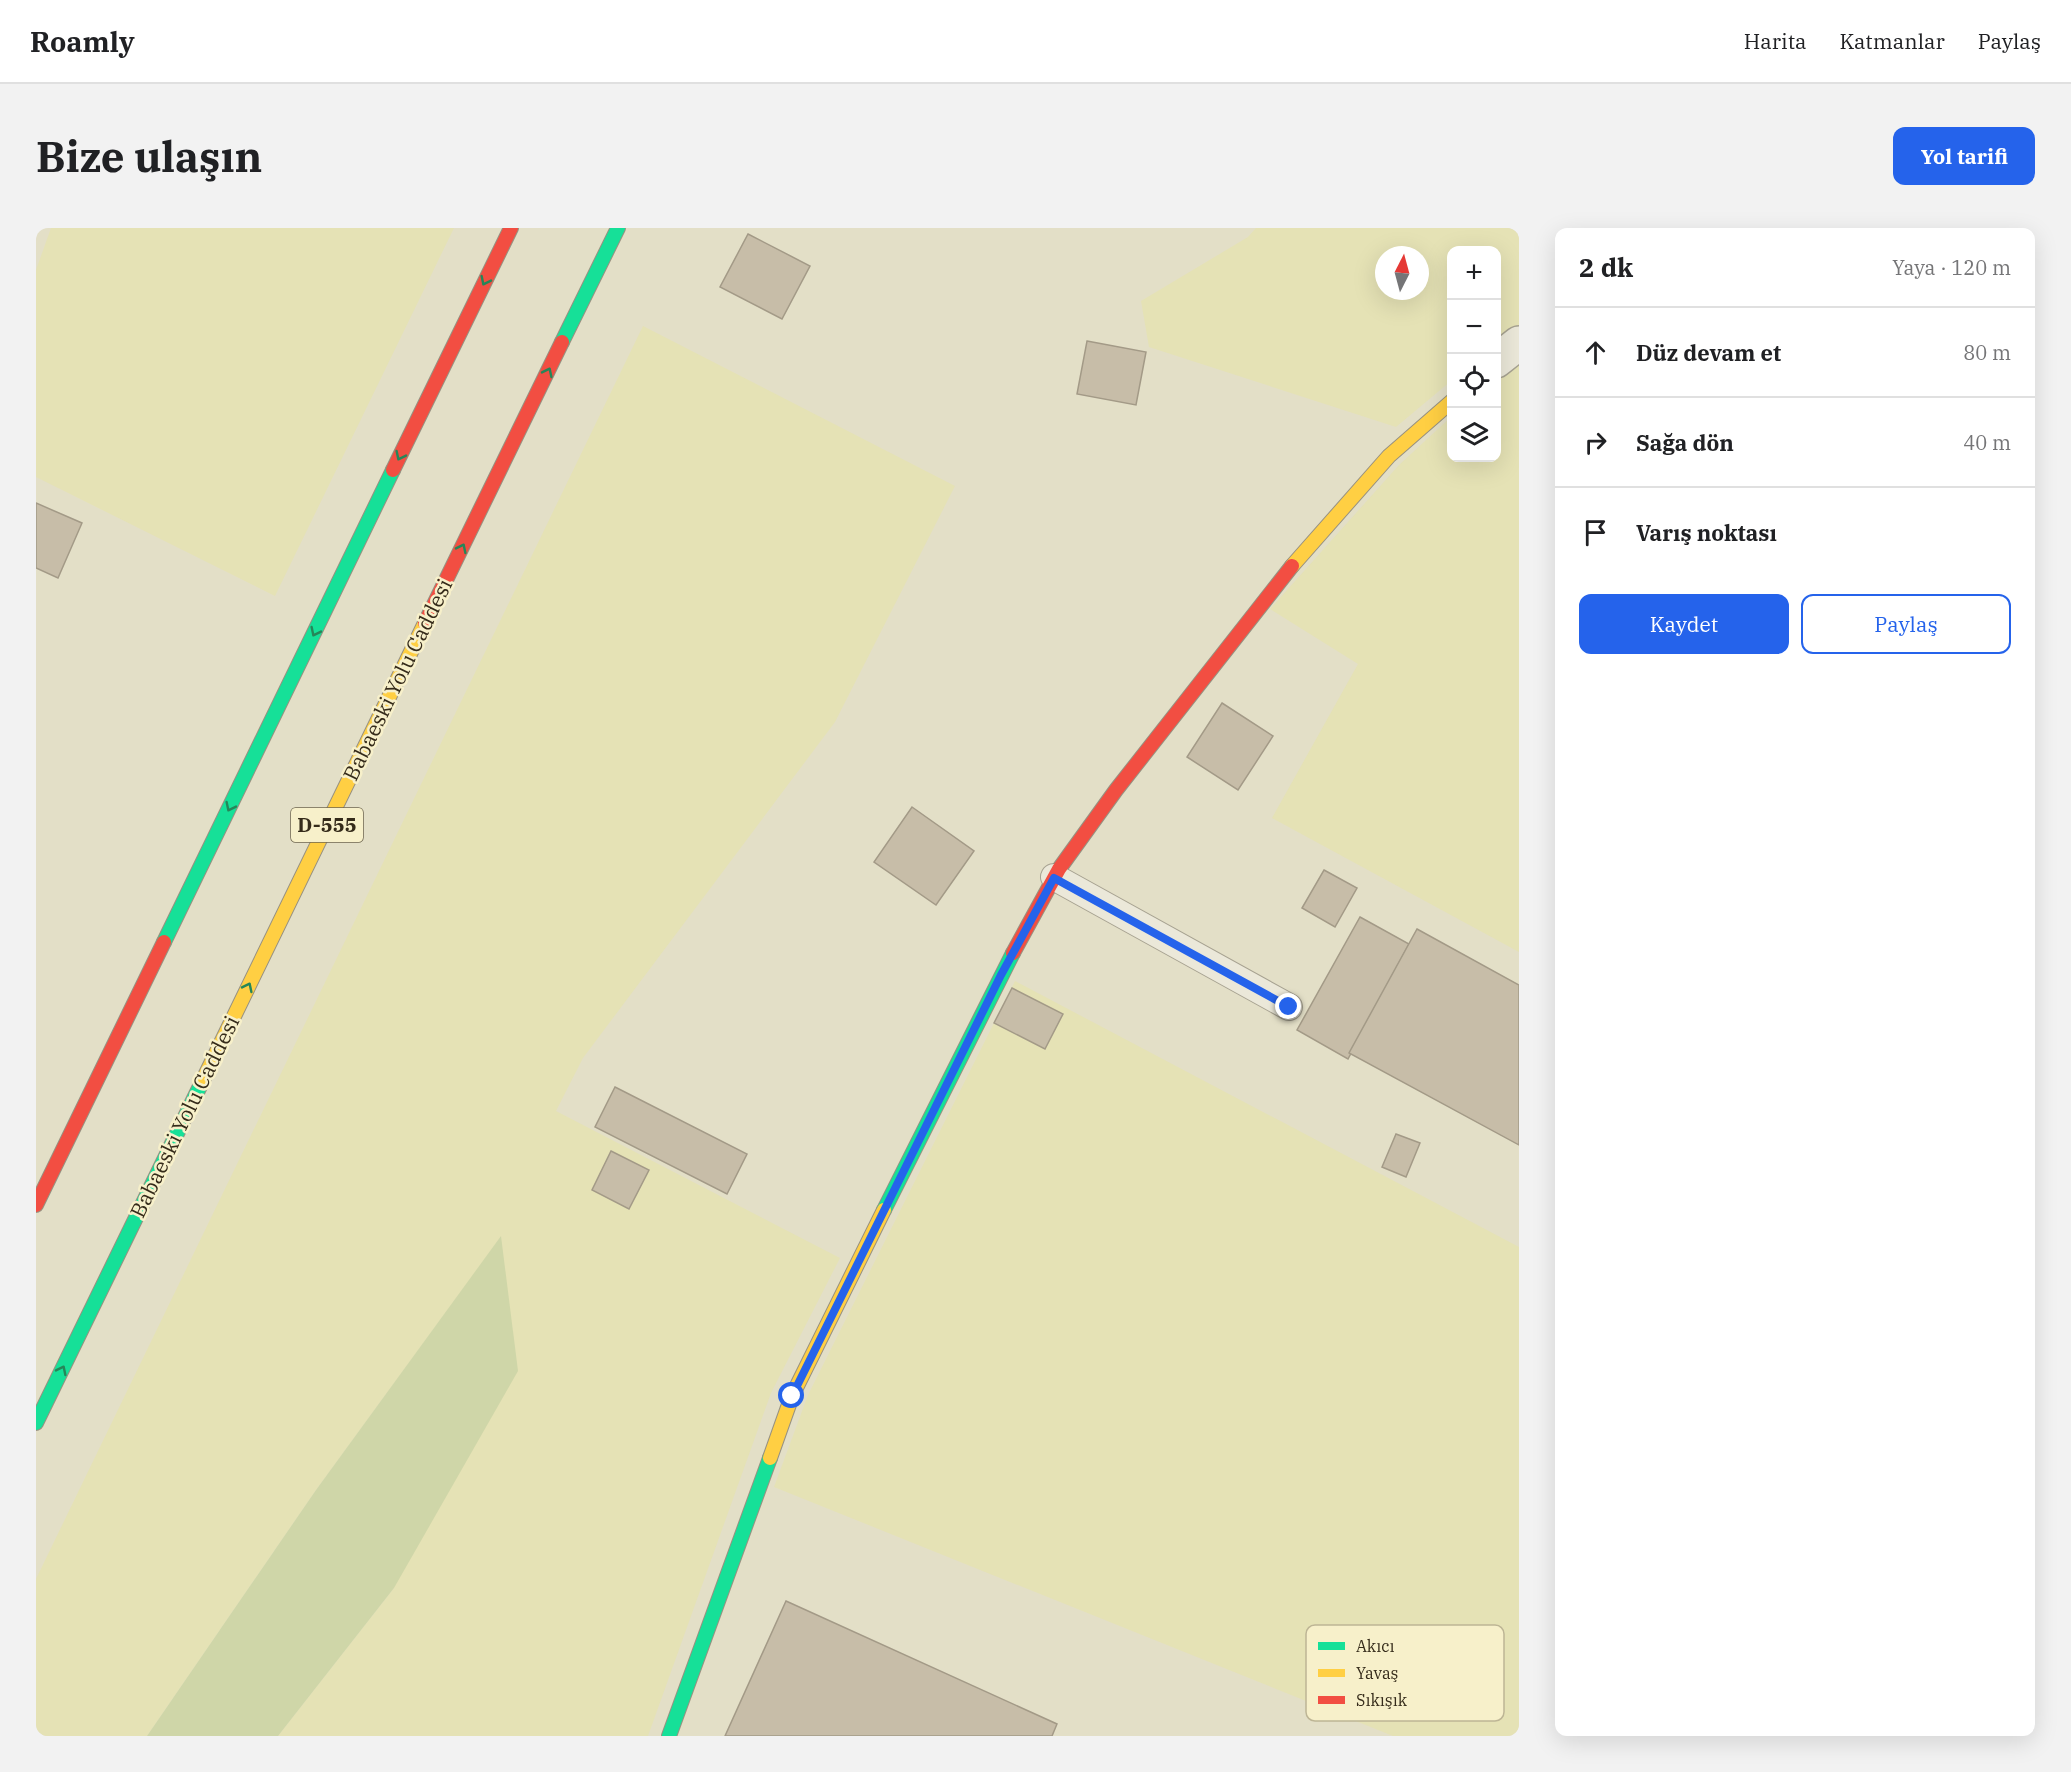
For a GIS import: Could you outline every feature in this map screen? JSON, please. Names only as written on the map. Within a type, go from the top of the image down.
[{"type":"main road","points":[[36,1205],[511,228]]},
{"type":"main road","name":"Babaeski Yolu Caddesi","points":[[36,1423],[618,228]]},
{"type":"main road","points":[[669,1736],[792,1396],[1001,975],[1054,878],[1116,790],[1285,573],[1389,456],[1447,405]]},
{"type":"street","points":[[1501,359],[1519,343]]},
{"type":"lane","points":[[1054,878],[1289,1007]]},
{"type":"shaded area","points":[[51,228],[454,228],[275,596],[36,477],[36,270]]},
{"type":"shaded area","points":[[1256,228],[1519,228],[1519,325],[1501,341],[1501,246],[1447,246],[1447,384],[1396,427],[1149,347],[1141,301],[1248,237]]},
{"type":"shaded area","points":[[643,326],[955,486],[835,722],[583,1058],[556,1111],[840,1258],[771,1393],[648,1736],[278,1736],[394,1588],[501,1237],[316,1490],[147,1736],[36,1736],[36,1579]]},
{"type":"shaded area","points":[[1519,360],[1519,952],[1272,818],[1358,664],[1270,609],[1399,465],[1447,421],[1447,462],[1501,462],[1501,376]]},
{"type":"shaded area","points":[[1015,981],[1519,1247],[1519,1736],[1393,1736],[1356,1721],[1504,1721],[1504,1625],[1306,1625],[1306,1701],[774,1487],[808,1395]]},
{"type":"green space","points":[[501,1236],[518,1371],[394,1588],[278,1736],[147,1736],[316,1490]]},
{"type":"building","points":[[748,234],[810,266],[782,319],[720,287]]},
{"type":"building","points":[[1087,341],[1146,352],[1136,405],[1077,394]]},
{"type":"building","points":[[36,503],[82,523],[58,578],[36,568]]},
{"type":"building","points":[[1222,703],[1273,736],[1238,790],[1187,757]]},
{"type":"building","points":[[912,807],[974,851],[936,905],[874,862]]},
{"type":"building","points":[[1324,870],[1357,888],[1335,927],[1302,908]]},
{"type":"building","points":[[1360,917],[1409,944],[1348,1059],[1297,1030]]},
{"type":"building","points":[[1417,929],[1519,985],[1519,1145],[1349,1053]]},
{"type":"building","points":[[1012,988],[1063,1014],[1045,1049],[994,1023]]},
{"type":"building","points":[[615,1087],[747,1154],[727,1194],[595,1127]]},
{"type":"building","points":[[1396,1134],[1420,1143],[1406,1177],[1382,1167]]},
{"type":"building","points":[[611,1151],[649,1170],[629,1209],[592,1190]]},
{"type":"building","points":[[786,1601],[1057,1724],[1052,1736],[725,1736]]},
{"type":"traffic: fast","points":[[562,342],[618,228]]},
{"type":"traffic: fast","points":[[164,942],[393,470]]},
{"type":"traffic: fast","points":[[884,1210],[1013,953]]},
{"type":"traffic: fast","points":[[36,1423],[204,1078]]},
{"type":"traffic: fast","points":[[669,1736],[770,1458]]},
{"type":"traffic: slow","points":[[1292,566],[1389,456],[1447,405]]},
{"type":"traffic: slow","points":[[204,1078],[425,623]]},
{"type":"traffic: slow","points":[[770,1458],[792,1396],[884,1210]]},
{"type":"traffic: jam","points":[[393,470],[511,228]]},
{"type":"traffic: jam","points":[[425,623],[562,342]]},
{"type":"traffic: jam","points":[[1013,953],[1059,869],[1116,790],[1292,566]]},
{"type":"traffic: jam","points":[[36,1205],[164,942]]},
{"type":"route","points":[[792,1396],[1001,975],[1054,878],[1289,1007]]}]
